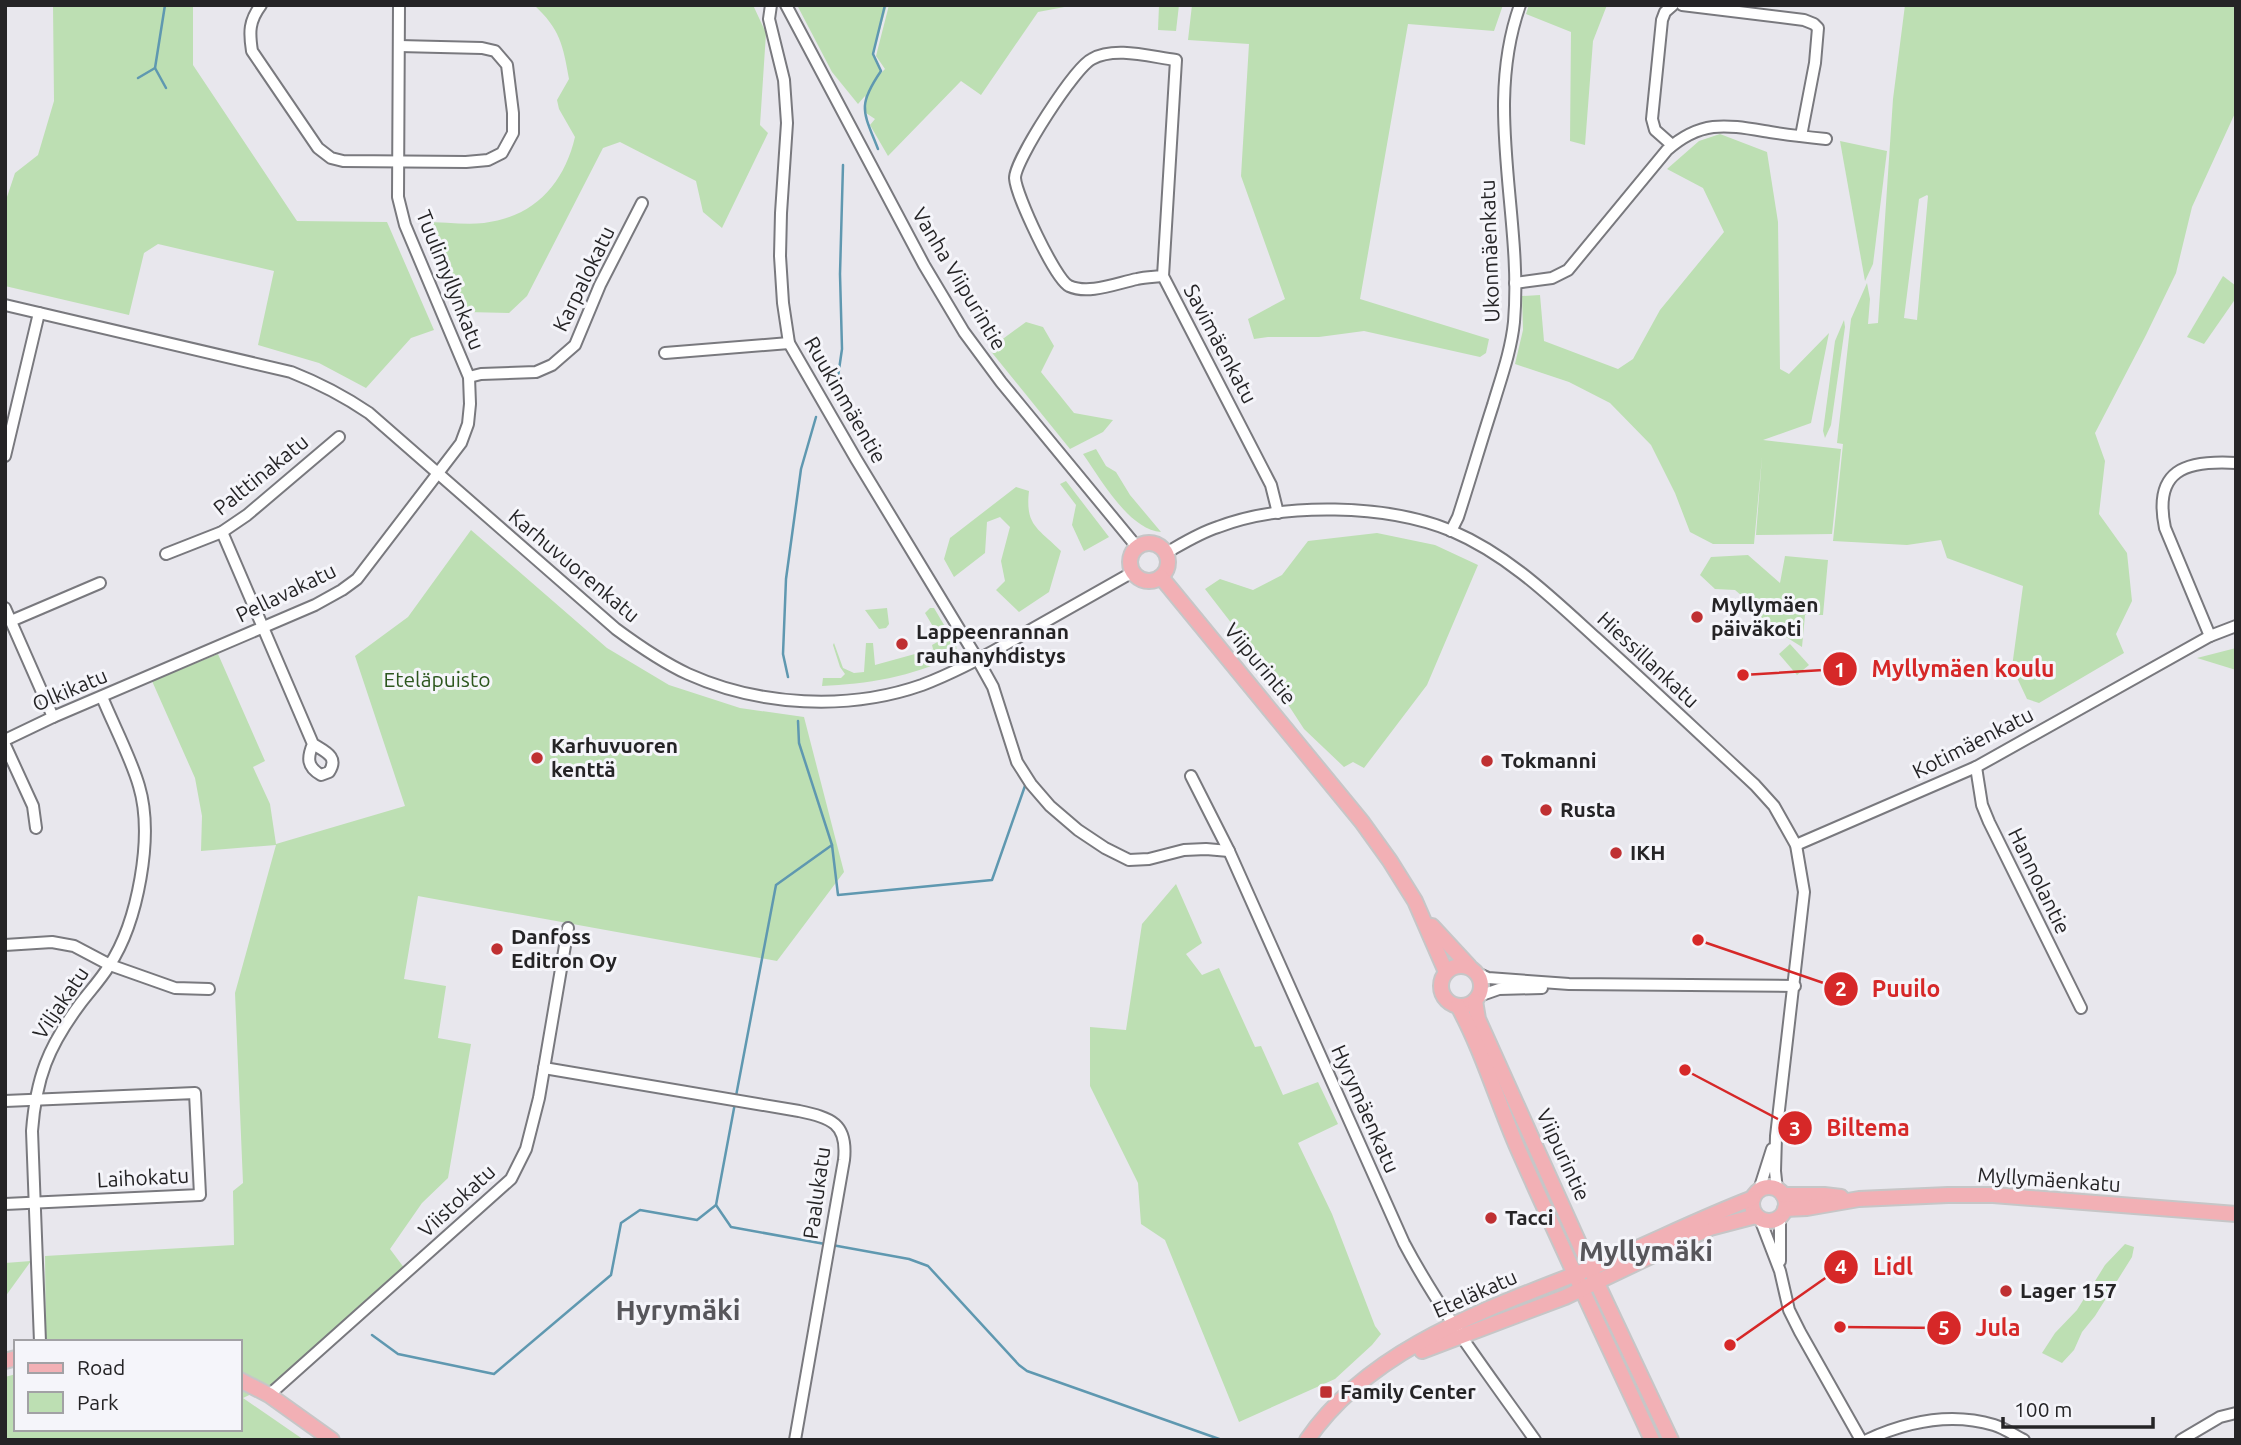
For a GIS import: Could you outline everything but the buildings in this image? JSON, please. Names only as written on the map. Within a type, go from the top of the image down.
[{"type":"main road","points":[[1156,545],[1166,553],[1168,566],[1161,577],[1143,580],[1133,572],[1131,559],[1137,548],[1156,545]]},
{"type":"main road","name":"Viipurintie","points":[[1161,577],[1362,822],[1390,861],[1422,915],[1446,972]]},
{"type":"main road","name":"Viipurintie","points":[[1422,915],[1474,970]]},
{"type":"main road","points":[[1460,965],[1474,970],[1482,989],[1477,998],[1465,1006],[1452,1004],[1443,996],[1441,984],[1446,972],[1460,965]]},
{"type":"main road","name":"Viipurintie","points":[[1477,998],[1478,1020],[1671,1440]]},
{"type":"main road","name":"Viipurintie","points":[[1458,1006],[1489,1072],[1513,1138],[1573,1274],[1652,1440]]},
{"type":"main road","points":[[1768,1187],[1781,1202],[1774,1220],[1758,1217],[1710,1228],[1593,1275],[1768,1187]]},
{"type":"main road","points":[[1756,1194],[1753,1210],[1758,1217]]},
{"type":"main road","name":"Myllymäenkatu","points":[[1781,1202],[1807,1208],[1859,1199],[1993,1195],[2236,1214]]},
{"type":"main road","name":"Eteläkatu","points":[[1457,1330],[1573,1274],[1593,1275]]},
{"type":"main road","name":"Eteläkatu","points":[[1307,1440],[1321,1420],[1357,1386],[1408,1349],[1581,1289],[1593,1275]]},
{"type":"main road","points":[[242,1381],[269,1395],[332,1440]]},
{"type":"street","points":[[261,5],[252,17],[249,34],[252,51],[318,148],[331,158],[343,161],[466,163],[488,160],[502,153],[513,134],[513,113],[507,65],[495,51],[482,48],[399,46]]},
{"type":"street","name":"Tuulimyllynkatu","points":[[399,5],[398,197],[405,225],[469,377],[468,424],[461,443],[436,474]]},
{"type":"street","name":"Ruukinmäentie","points":[[771,5],[769,19],[784,80],[787,123],[780,256],[789,342],[856,459],[978,660],[993,687],[1017,762],[1050,806],[1078,830],[1129,860],[1149,859],[1184,850],[1229,851]]},
{"type":"street","name":"Vanha Viipurintie","points":[[786,5],[924,265],[964,332],[1001,382],[1137,548]]},
{"type":"street","name":"Ukonmäenkatu","points":[[1451,531],[1458,517],[1508,357],[1514,324],[1515,283],[1503,98],[1506,58],[1520,5]]},
{"type":"street","points":[[1672,145],[1655,130],[1652,119],[1662,20],[1665,12],[1673,5]]},
{"type":"street","points":[[1682,5],[1804,20],[1818,28],[1815,63],[1801,136]]},
{"type":"street","name":"Savimäenkatu","points":[[1163,276],[1095,288],[1079,289],[1068,286],[1055,271],[1020,195],[1015,177],[1022,156],[1080,68],[1092,58],[1115,53],[1175,60],[1163,276],[1271,485],[1278,513]]},
{"type":"street","points":[[1515,283],[1552,278],[1569,270],[1672,145],[1694,131],[1718,125],[1743,126],[1826,139]]},
{"type":"street","name":"Karpalokatu","points":[[469,377],[536,372],[552,365],[575,345],[600,285],[642,203]]},
{"type":"street","name":"Karhuvuorenkatu","points":[[5,305],[291,372],[323,385],[369,413],[436,474],[644,650],[675,668],[743,692],[781,699],[858,699],[890,694],[922,684],[978,660],[1133,572]]},
{"type":"street","points":[[5,457],[39,313]]},
{"type":"street","points":[[665,353],[789,342]]},
{"type":"street","name":"Palttinakatu","points":[[166,554],[222,532],[247,515],[339,437]]},
{"type":"street","points":[[2210,636],[2165,528],[2161,509],[2169,480],[2178,471],[2190,465],[2211,462],[2236,463]]},
{"type":"street","name":"Pellavakatu","points":[[150,676],[329,598],[356,579],[436,474]]},
{"type":"street","name":"Hiessillankatu","points":[[1166,553],[1218,526],[1278,513],[1310,510],[1368,511],[1406,516],[1451,531],[1518,568],[1755,785],[1774,806],[1796,845],[1804,892],[1776,1136],[1775,1171],[1781,1202],[1780,1271]]},
{"type":"street","points":[[222,532],[313,744]]},
{"type":"street","points":[[10,621],[100,583]]},
{"type":"street","points":[[5,608],[53,717]]},
{"type":"street","name":"Kotimäenkatu","points":[[1796,845],[1976,766],[2210,636],[2236,626]]},
{"type":"street","name":"Olkikatu","points":[[5,740],[150,676]]},
{"type":"street","name":"Viljakatu","points":[[40,1340],[32,1131],[35,1099],[40,1078],[64,1028],[110,965],[133,913],[142,868],[144,832],[139,786],[102,697]]},
{"type":"street","points":[[5,745],[33,806],[36,828]]},
{"type":"street","name":"Hannolantie","points":[[1976,766],[1982,804],[2081,1009]]},
{"type":"street","name":"Hyrymäenkatu","points":[[1191,776],[1229,851],[1404,1243],[1424,1281],[1535,1440]]},
{"type":"street","name":"Viistokatu","points":[[269,1395],[511,1179],[526,1149],[544,1068],[568,928]]},
{"type":"street","points":[[5,945],[51,942],[74,946],[110,965],[176,988],[209,989]]},
{"type":"street","points":[[1474,970],[1488,978],[1569,984],[1795,986]]},
{"type":"street","points":[[1477,998],[1499,989],[1546,988],[1569,984]]},
{"type":"street","name":"Paalukatu","points":[[544,1068],[799,1111],[825,1117],[835,1123],[844,1135],[844,1160],[795,1440]]},
{"type":"street","name":"Laihokatu","points":[[35,1099],[195,1093],[200,1195],[36,1203]]},
{"type":"street","points":[[5,1101],[35,1099]]},
{"type":"street","name":"Hiessillankatu","points":[[1756,1194],[1776,1136]]},
{"type":"street","points":[[5,1204],[36,1203]]},
{"type":"street","name":"Hiessillankatu","points":[[1758,1217],[1780,1271],[1789,1310],[1861,1440]]},
{"type":"street","points":[[2181,1440],[2220,1417],[2236,1413]]},
{"type":"street","points":[[1867,1440],[1891,1429],[1931,1419],[1959,1418],[1996,1426],[2024,1440]]},
{"type":"green space","points":[[53,5],[193,5],[193,65],[297,221],[387,222],[434,330],[411,338],[366,388],[319,363],[258,345],[274,271],[158,244],[144,253],[129,315],[5,286],[5,203],[15,173],[38,155],[54,101]]},
{"type":"green space","points":[[534,5],[753,5],[766,33],[760,125],[768,133],[722,228],[703,212],[696,181],[620,142],[603,148],[527,296],[509,313],[467,312],[456,296],[424,222],[484,223],[518,214],[532,206],[555,183],[570,154],[575,137],[559,109],[557,100],[569,79],[562,47],[550,22]]},
{"type":"green space","points":[[797,5],[887,5],[873,54],[881,71],[879,75],[885,69],[876,56],[889,5],[1075,5],[1038,12],[981,95],[961,81],[888,156],[870,125],[875,119],[866,113],[865,96],[858,104],[832,72]]},
{"type":"green space","points":[[1159,5],[1179,5],[1176,31],[1158,30]]},
{"type":"green space","points":[[1192,5],[1503,5],[1494,31],[1408,24],[1360,299],[1489,339],[1486,353],[1480,357],[1364,331],[1319,337],[1254,339],[1248,319],[1285,299],[1241,176],[1249,44],[1188,40]]},
{"type":"green space","points":[[1529,5],[1607,5],[1593,41],[1585,145],[1570,141],[1571,32],[1526,14]]},
{"type":"green space","points":[[1905,5],[2236,5],[2236,111],[2192,207],[2176,273],[2095,433],[2105,461],[2099,514],[2127,553],[2132,601],[2116,634],[2124,653],[2039,703],[2027,699],[2012,667],[2023,586],[1947,558],[1941,540],[1907,545],[1833,541],[1843,444],[1837,443],[1851,319],[1867,283],[1870,299],[1868,324],[1878,323],[1893,99]],"holes":[[[1928,196],[1917,320],[1904,318],[1919,199]]]},
{"type":"green space","points":[[1720,134],[1767,152],[1778,222],[1780,369],[1789,374],[1829,333],[1811,423],[1763,440],[1841,449],[1832,534],[1756,535],[1762,457],[1754,544],[1713,544],[1690,532],[1675,493],[1651,445],[1610,403],[1569,382],[1515,364],[1523,330],[1522,296],[1540,295],[1544,341],[1618,369],[1633,359],[1660,310],[1724,232],[1703,188],[1667,169],[1699,141]]},
{"type":"green space","points":[[1840,141],[1887,151],[1873,264],[1865,281]]},
{"type":"green space","points":[[2223,276],[2236,286],[2236,298],[2204,344],[2187,337]]},
{"type":"green space","points":[[1844,320],[1831,425],[1825,438],[1823,431],[1835,341]]},
{"type":"green space","points":[[1026,322],[1043,327],[1054,346],[1041,372],[1074,413],[1113,420],[1103,432],[1070,449],[989,349]]},
{"type":"green space","points":[[1096,449],[1106,466],[1116,472],[1130,495],[1161,532],[1138,522],[1116,501],[1083,454]]},
{"type":"green space","points":[[1066,481],[1109,537],[1084,551],[1072,525],[1076,505],[1060,484]]},
{"type":"green space","points":[[1016,487],[1029,491],[1031,519],[1061,551],[1049,592],[1019,612],[996,590],[1005,581],[1001,561],[1010,527],[1000,517],[987,522],[985,553],[954,577],[944,559],[950,538]]},
{"type":"green space","name":"Eteläpuisto","points":[[471,530],[607,648],[669,685],[740,708],[804,717],[844,872],[777,961],[418,896],[404,979],[446,986],[438,1038],[471,1044],[448,1178],[422,1203],[390,1249],[405,1269],[281,1380],[243,1398],[304,1440],[5,1440],[5,1377],[14,1375],[14,1431],[242,1431],[242,1340],[46,1340],[45,1256],[234,1245],[233,1191],[243,1183],[235,993],[276,845],[201,851],[202,816],[195,778],[152,681],[218,654],[265,761],[253,767],[270,804],[276,844],[405,806],[355,656],[408,617]]},
{"type":"green space","points":[[1377,533],[1435,545],[1478,565],[1427,685],[1364,768],[1353,762],[1344,767],[1304,729],[1274,683],[1253,658],[1239,633],[1205,589],[1220,579],[1253,590],[1282,575],[1308,541]]},
{"type":"green space","points":[[1748,555],[1780,583],[1785,556],[1828,560],[1823,615],[1805,615],[1802,647],[1757,619],[1755,607],[1735,590],[1715,589],[1700,575],[1711,557]]},
{"type":"green space","points":[[887,608],[889,624],[886,628],[879,629],[865,610]]},
{"type":"green space","points":[[934,608],[956,645],[957,653],[953,656],[922,669],[889,678],[822,686],[823,678],[841,678],[845,674],[840,667],[834,643],[843,668],[854,673],[864,672],[866,643],[873,643],[875,665],[933,649],[932,645],[941,640],[925,613]]},
{"type":"green space","points":[[1790,644],[1809,665],[1797,675],[1779,654]]},
{"type":"green space","points":[[2236,648],[2236,670],[2197,658]]},
{"type":"green space","points":[[1176,884],[1202,943],[1186,954],[1202,975],[1219,968],[1255,1047],[1261,1046],[1283,1095],[1318,1082],[1338,1124],[1298,1143],[1332,1214],[1375,1326],[1381,1334],[1335,1379],[1239,1422],[1165,1240],[1141,1224],[1138,1183],[1090,1086],[1090,1027],[1126,1030],[1142,924]]},
{"type":"green space","points":[[2125,1244],[2134,1247],[2132,1257],[2082,1332],[2074,1350],[2062,1363],[2042,1353],[2055,1333],[2077,1310],[2105,1265]]},
{"type":"green space","points":[[31,1261],[5,1297],[5,1263]]},
{"type":"waterway","points":[[165,5],[155,68],[166,88]]},
{"type":"waterway","points":[[878,149],[865,109],[868,93],[881,71],[873,54],[885,5]]},
{"type":"waterway","points":[[138,78],[155,68]]},
{"type":"waterway","points":[[835,397],[842,349],[840,274],[843,165]]},
{"type":"waterway","points":[[788,677],[783,654],[786,579],[801,469],[816,417]]},
{"type":"waterway","points":[[736,1096],[776,885],[832,845],[799,743],[798,721]]},
{"type":"waterway","points":[[832,845],[838,895],[992,880],[1026,783]]},
{"type":"waterway","points":[[372,1335],[398,1354],[494,1374],[611,1275],[621,1223],[640,1210],[697,1220],[716,1205],[735,1103]]},
{"type":"waterway","points":[[716,1205],[731,1227],[825,1244]]},
{"type":"waterway","points":[[832,1245],[909,1259],[928,1266],[1027,1371],[1222,1440]]},
{"type":"place","name":"Myllymäen päiväkoti","points":[[1697,617]]},
{"type":"place","name":"Lappeenrannan rauhanyhdistys","points":[[902,644]]},
{"type":"place","name":"Myllymäen koulu","points":[[1743,675]]},
{"type":"place","name":"Karhuvuoren kenttä","points":[[537,758]]},
{"type":"place","name":"Tokmanni","points":[[1487,761]]},
{"type":"place","name":"Rusta","points":[[1546,810]]},
{"type":"place","name":"IKH","points":[[1616,853]]},
{"type":"place","name":"Puuilo","points":[[1698,940]]},
{"type":"place","name":"Danfoss Editron Oy","points":[[497,949]]},
{"type":"place","name":"Biltema","points":[[1685,1070]]},
{"type":"place","name":"Tacci","points":[[1491,1218]]},
{"type":"place","name":"Lager 157","points":[[2006,1291]]},
{"type":"place","name":"Jula","points":[[1840,1327]]},
{"type":"place","name":"Lidl","points":[[1730,1345]]},
{"type":"place","name":"Family Center","points":[[1326,1392]]},
{"type":"district","name":"Myllymäki","points":[[1646,1251]]},
{"type":"district","name":"Hyrymäki","points":[[678,1310]]}]
